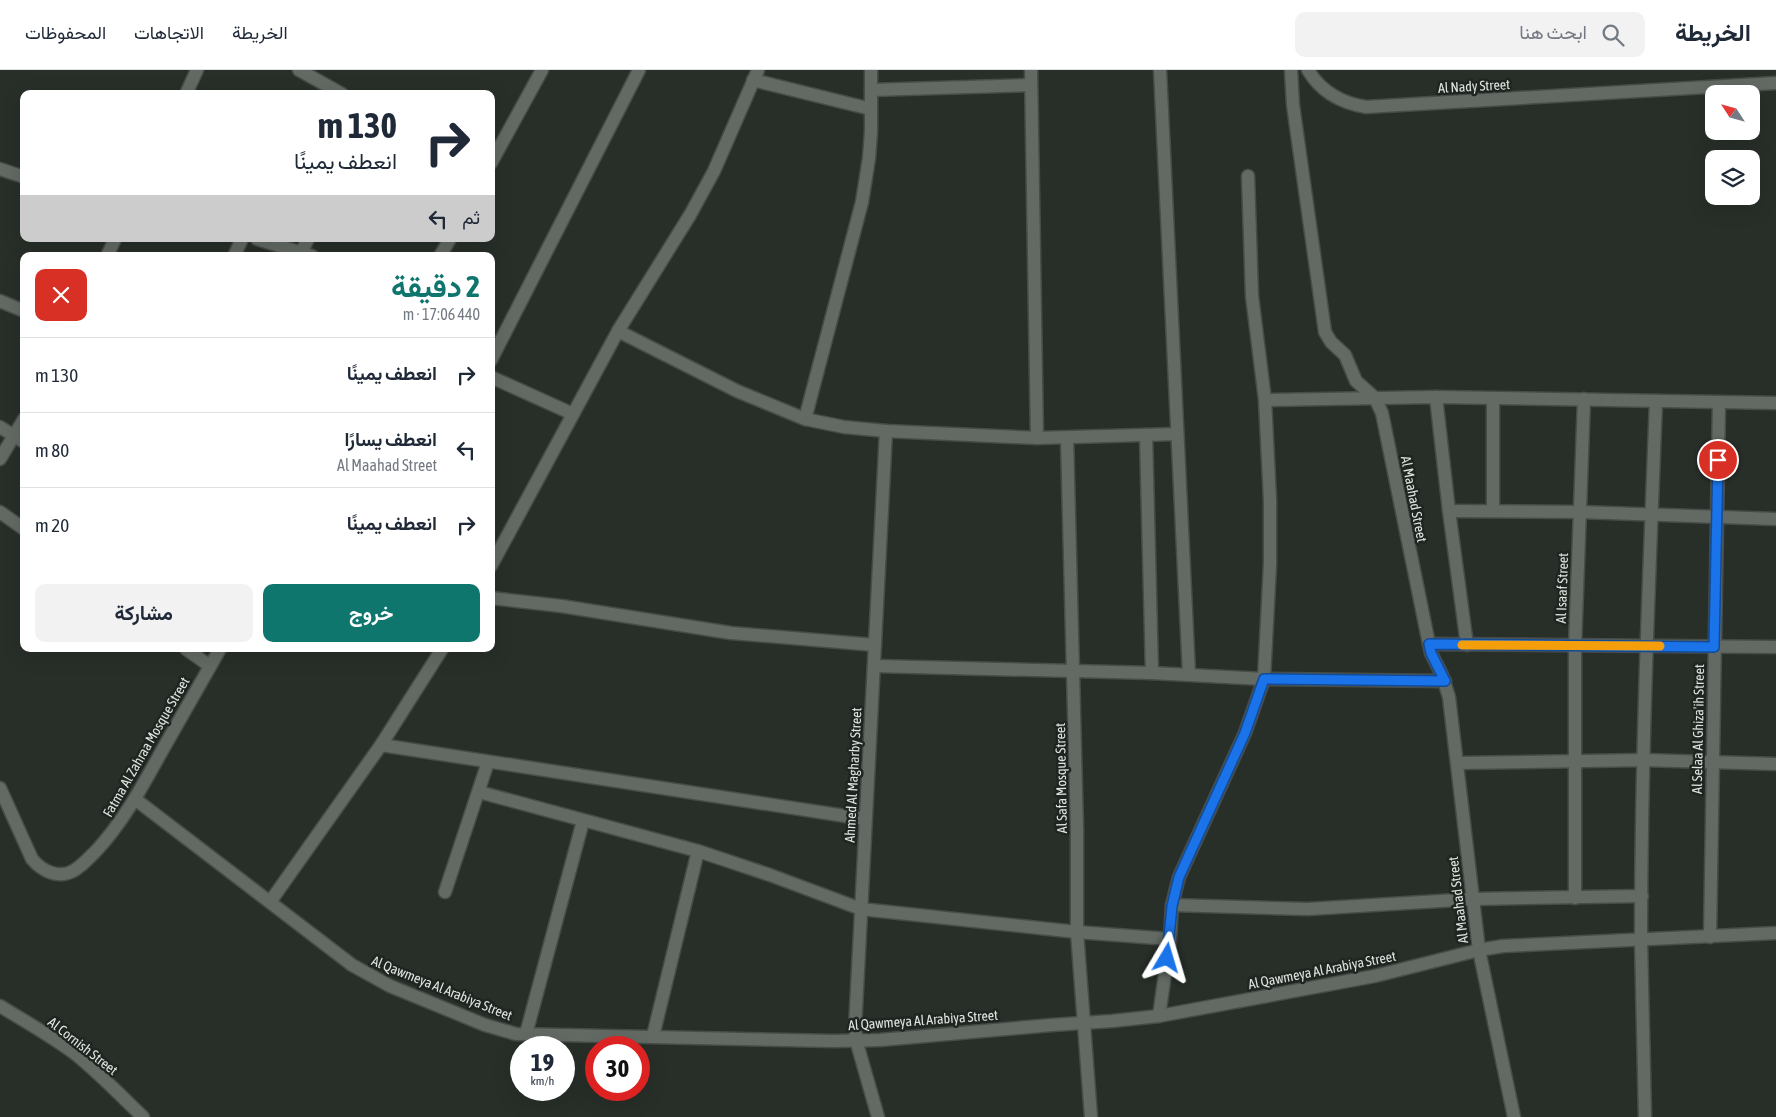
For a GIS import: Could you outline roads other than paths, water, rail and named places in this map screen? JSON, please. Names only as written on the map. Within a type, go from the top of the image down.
[{"type":"street","points":[[188,90],[197,70]]},
{"type":"street","points":[[299,70],[317,88]]},
{"type":"street","points":[[495,156],[542,70]]},
{"type":"street","points":[[495,352],[639,70]]},
{"type":"street","points":[[805,419],[862,202],[869,158],[871,70]]},
{"type":"street","points":[[1031,70],[1036,438]]},
{"type":"street","points":[[1160,70],[1189,674]]},
{"type":"street","name":"Al Maahad Street","points":[[1292,70],[1293,105],[1325,332],[1331,342],[1345,355],[1356,381],[1375,398],[1382,413],[1431,653],[1445,681],[1457,763],[1479,950],[1514,1117]]},
{"type":"street","name":"Al Nady Street","points":[[1308,70],[1316,82],[1336,98],[1366,107],[1776,83]]},
{"type":"street","points":[[495,559],[618,331],[714,172],[756,75],[871,109]]},
{"type":"street","points":[[871,90],[1031,85]]},
{"type":"street","points":[[0,170],[20,176]]},
{"type":"street","points":[[1159,1016],[1170,939],[1172,906],[1179,877],[1245,733],[1264,679],[1270,564],[1270,500],[1264,400],[1252,296],[1248,176]]},
{"type":"street","points":[[267,242],[300,252]]},
{"type":"street","points":[[0,301],[20,309]]},
{"type":"street","points":[[618,331],[728,386],[805,419],[844,427],[886,431],[1036,438],[1177,434]]},
{"type":"street","points":[[495,379],[573,414]]},
{"type":"street","points":[[1436,397],[1467,645]]},
{"type":"street","points":[[1264,400],[1436,397],[1776,403]]},
{"type":"street","points":[[1493,398],[1493,512]]},
{"type":"street","name":"Al Isaaf Street","points":[[1575,898],[1575,646],[1584,400]]},
{"type":"street","points":[[1645,1117],[1642,940],[1644,760],[1646,646],[1656,401]]},
{"type":"street","name":"Al Selaa Al Ghiza'ih Street","points":[[1710,937],[1719,402]]},
{"type":"street","points":[[0,427],[19,439],[0,459]]},
{"type":"street","name":"Ahmed Al Magharby Street","points":[[878,1117],[856,1040],[855,1028],[886,431]]},
{"type":"street","points":[[1146,435],[1152,673]]},
{"type":"street","name":"Al Safa Mosque Street","points":[[1067,438],[1077,829],[1077,932],[1091,1117]]},
{"type":"street","points":[[0,512],[20,526]]},
{"type":"street","points":[[1449,512],[1651,513],[1776,519]]},
{"type":"street","points":[[495,598],[561,606],[731,633],[874,646]]},
{"type":"street","points":[[1429,644],[1776,647]]},
{"type":"street","points":[[190,652],[210,666]]},
{"type":"street","name":"Fatma Al Zahraa Mosque Street","points":[[0,788],[32,860],[42,869],[54,874],[74,871],[91,856],[119,824],[218,652]]},
{"type":"street","points":[[270,902],[381,745],[440,652]]},
{"type":"street","points":[[874,666],[1189,674],[1264,679],[1445,681]]},
{"type":"street","points":[[381,745],[866,819]]},
{"type":"street","points":[[1457,763],[1644,760],[1776,764]]},
{"type":"street","points":[[446,892],[488,762]]},
{"type":"street","points":[[479,792],[698,851],[770,875],[861,909],[1077,932],[1170,939]]},
{"type":"street","name":"Al Qawmeya Al Arabiya Street","points":[[135,799],[337,955],[379,980],[485,1025],[505,1032],[526,1034],[880,1040],[1159,1016],[1375,976],[1479,950],[1503,946],[1776,933]]},
{"type":"street","points":[[526,1034],[583,821]]},
{"type":"street","points":[[653,1036],[698,851]]},
{"type":"street","points":[[1172,906],[1308,909],[1473,899],[1642,896]]},
{"type":"street","name":"Al Cornish Street","points":[[0,1006],[53,1038],[99,1074],[143,1117]]}]
